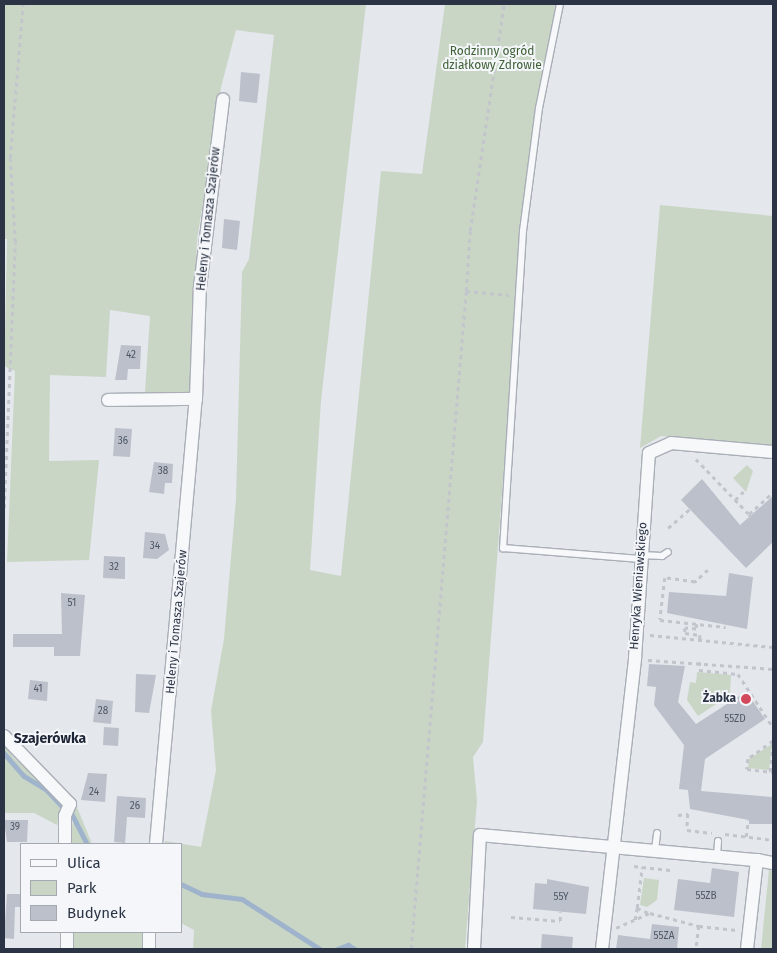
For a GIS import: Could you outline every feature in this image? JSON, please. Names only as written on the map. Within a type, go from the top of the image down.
[{"type":"street","name":"Heleny i Tomasza Szajerów","points":[[156,843],[196,399],[200,287],[223,99]]},
{"type":"street","points":[[108,400],[196,399]]},
{"type":"street","name":"Henryka Wieniawskiego","points":[[602,949],[617,846],[635,658],[647,459],[653,449],[672,443],[773,452]]},
{"type":"street","points":[[4,736],[70,804],[65,816],[66,843]]},
{"type":"street","points":[[474,949],[480,835],[617,846],[773,863]]},
{"type":"street","points":[[747,949],[757,860]]},
{"type":"street","points":[[67,933],[67,949]]},
{"type":"street","points":[[148,949],[149,933]]},
{"type":"lane","points":[[560,4],[539,108],[519,296],[503,548],[641,557],[662,556],[668,552]]},
{"type":"lane","points":[[655,850],[657,834]]},
{"type":"lane","points":[[717,856],[718,841]]},
{"type":"path","points":[[4,508],[15,242],[10,158],[23,4]]},
{"type":"path","points":[[411,949],[466,291],[504,4]]},
{"type":"path","points":[[466,291],[519,296]]},
{"type":"path","points":[[696,458],[753,519]]},
{"type":"path","points":[[735,500],[745,490]]},
{"type":"path","points":[[749,514],[770,494]]},
{"type":"path","points":[[668,528],[692,506]]},
{"type":"path","points":[[708,570],[695,582],[664,578],[660,620],[726,627]]},
{"type":"path","points":[[697,624],[696,629],[685,628],[685,633],[700,635],[700,640]]},
{"type":"path","points":[[636,633],[773,647]]},
{"type":"path","points":[[635,658],[773,669]]},
{"type":"path","points":[[700,662],[699,670],[736,674]]},
{"type":"path","points":[[737,666],[736,674],[773,727]]},
{"type":"path","points":[[773,743],[772,772],[746,769],[748,758],[773,743]]},
{"type":"path","points":[[746,837],[748,820]]},
{"type":"path","points":[[634,866],[672,870]]},
{"type":"path","points":[[635,920],[642,867]]},
{"type":"path","points":[[637,908],[699,926],[749,932]]},
{"type":"path","points":[[511,916],[560,921],[560,912]]},
{"type":"path","points":[[609,932],[650,913]]},
{"type":"path","points":[[696,949],[699,926]]},
{"type":"green space","name":"Rodzinny ogród działkowy Zdrowie","points":[[4,4],[366,4],[321,401],[310,570],[341,576],[381,171],[422,174],[445,4],[558,4],[548,56],[516,311],[483,742],[473,757],[477,801],[465,949],[193,949],[194,930],[182,924],[182,844],[201,847],[216,770],[211,711],[224,639],[236,499],[242,272],[249,259],[274,35],[236,30],[221,87],[197,240],[191,392],[145,392],[150,316],[110,310],[106,377],[50,375],[49,461],[99,460],[89,560],[7,562],[15,371],[4,366],[7,239],[4,239]]},
{"type":"green space","points":[[660,205],[773,216],[773,445],[661,436],[640,448]]},
{"type":"green space","points":[[747,465],[753,471],[746,492],[733,478]]},
{"type":"green space","points":[[697,672],[731,675],[730,695],[698,716],[687,700],[690,682],[696,683]]},
{"type":"green space","points":[[4,743],[13,757],[62,800],[57,825],[34,813],[4,813]]},
{"type":"green space","points":[[772,744],[769,770],[748,768],[749,759]]},
{"type":"green space","points":[[75,804],[92,843],[70,843]]},
{"type":"green space","points":[[769,870],[773,871],[773,949],[761,949]]},
{"type":"green space","points":[[644,878],[659,880],[657,900],[647,907],[640,905]]},
{"type":"green space","points":[[72,933],[143,933],[142,949],[72,949]]},
{"type":"building","points":[[241,72],[260,74],[257,103],[239,101]]},
{"type":"building","points":[[224,219],[240,221],[237,250],[222,248]]},
{"type":"building","points":[[121,345],[141,346],[140,369],[128,369],[127,380],[115,380]]},
{"type":"building","points":[[115,428],[132,429],[130,457],[113,456]]},
{"type":"building","points":[[154,462],[173,464],[172,483],[165,483],[164,494],[149,492]]},
{"type":"building","points":[[702,479],[740,525],[773,496],[773,542],[746,568],[681,500]]},
{"type":"building","points":[[145,532],[165,534],[169,550],[157,559],[143,558]]},
{"type":"building","points":[[104,556],[125,557],[125,579],[103,578]]},
{"type":"building","points":[[729,573],[753,577],[747,629],[667,613],[669,592],[726,596]]},
{"type":"building","points":[[61,593],[85,595],[80,656],[54,656],[54,647],[13,647],[13,634],[62,634]]},
{"type":"building","points":[[649,664],[685,666],[678,702],[696,724],[744,693],[752,700],[765,719],[705,759],[701,791],[772,797],[772,824],[749,824],[749,820],[690,809],[688,790],[679,789],[684,745],[654,705],[656,687],[647,686]]},
{"type":"building","points":[[136,674],[156,675],[149,713],[135,712]]},
{"type":"building","points":[[30,680],[48,682],[47,701],[28,699]]},
{"type":"building","points":[[96,699],[113,701],[111,724],[93,722]]},
{"type":"building","points":[[104,727],[119,728],[118,746],[103,745]]},
{"type":"building","points":[[88,773],[107,774],[105,802],[81,800]]},
{"type":"building","points":[[117,796],[146,798],[145,818],[127,817],[125,843],[114,842]]},
{"type":"building","points":[[4,820],[28,820],[27,842],[7,842]]},
{"type":"building","points":[[712,868],[739,872],[734,917],[674,910],[678,879],[710,883]]},
{"type":"building","points":[[547,879],[589,887],[586,914],[533,909],[535,883],[547,884]]},
{"type":"building","points":[[7,894],[20,894],[20,907],[15,907],[14,939],[4,938]]},
{"type":"building","points":[[652,924],[679,927],[677,949],[616,949],[618,935],[650,939]]},
{"type":"building","points":[[542,934],[573,937],[572,949],[541,949]]},
{"type":"waterway","points":[[4,753],[24,776],[46,789],[61,805]]},
{"type":"waterway","points":[[72,814],[86,843]]},
{"type":"waterway","points":[[182,884],[202,894],[242,899],[320,949]]},
{"type":"waterway","points":[[337,949],[348,945],[355,949]]},
{"type":"place","name":"Żabka","points":[[746,699]]},
{"type":"district","name":"Szajerówka","points":[[50,739]]}]
